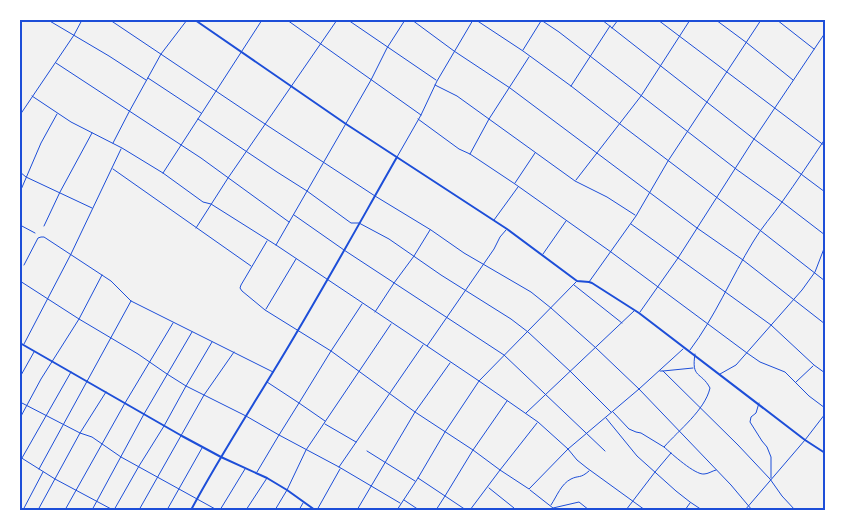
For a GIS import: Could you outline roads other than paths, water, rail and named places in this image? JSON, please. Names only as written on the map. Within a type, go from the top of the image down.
[{"type":"street","points":[[48,20],[146,81]]},
{"type":"street","points":[[20,115],[56,63],[82,20]]},
{"type":"street","points":[[110,20],[448,243],[531,292],[596,348],[639,389],[716,469],[752,510]]},
{"type":"street","points":[[113,143],[161,54],[188,20]]},
{"type":"street","points":[[195,20],[346,124],[507,229],[576,281],[589,282],[636,310],[825,454]]},
{"type":"street","points":[[163,174],[262,20]]},
{"type":"street","points":[[287,20],[421,115]]},
{"type":"street","points":[[196,228],[291,85],[337,20]]},
{"type":"street","points":[[348,20],[437,81]]},
{"type":"street","points":[[276,245],[371,80],[387,48],[405,20]]},
{"type":"street","points":[[412,20],[454,51],[510,88],[697,228],[743,260],[825,324]]},
{"type":"street","points":[[191,510],[376,196],[421,115],[435,84],[473,20]]},
{"type":"street","points":[[476,20],[572,86],[825,281]]},
{"type":"street","points":[[522,50],[541,20],[560,32],[736,169],[825,235]]},
{"type":"street","points":[[602,20],[825,192]]},
{"type":"street","points":[[612,28],[618,20]]},
{"type":"street","points":[[658,20],[825,146]]},
{"type":"street","points":[[575,181],[641,96],[690,20]]},
{"type":"street","points":[[716,20],[794,80]]},
{"type":"street","points":[[589,282],[636,216],[668,161],[762,20]]},
{"type":"street","points":[[777,20],[815,49]]},
{"type":"street","points":[[572,86],[610,26]]},
{"type":"street","points":[[640,313],[825,33]]},
{"type":"street","points":[[470,154],[489,119],[530,56]]},
{"type":"street","points":[[56,63],[201,158],[290,222]]},
{"type":"street","points":[[148,78],[202,114]]},
{"type":"street","points":[[435,84],[457,96],[575,181],[607,197],[636,216]]},
{"type":"street","points":[[32,96],[71,122],[122,148],[203,202],[211,204],[276,245],[391,324],[479,381],[538,422],[589,470],[645,510]]},
{"type":"street","points":[[20,192],[41,143],[58,112]]},
{"type":"street","points":[[198,119],[307,191],[351,223],[359,223],[389,239],[511,319],[528,332],[571,372],[629,429],[641,433],[664,447],[689,468],[702,474],[708,474],[716,469]]},
{"type":"street","points":[[418,119],[459,149],[470,154],[515,184],[612,252],[760,362],[785,372],[809,396],[825,408]]},
{"type":"street","points":[[44,226],[60,192],[93,132]]},
{"type":"street","points":[[690,350],[708,324],[753,242],[825,139]]},
{"type":"street","points":[[24,345],[71,254],[122,148]]},
{"type":"street","points":[[515,184],[535,152]]},
{"type":"street","points":[[112,168],[252,266]]},
{"type":"street","points":[[20,172],[92,208]]},
{"type":"street","points":[[494,221],[519,187]]},
{"type":"street","points":[[294,215],[504,355],[605,451]]},
{"type":"street","points":[[542,256],[566,220]]},
{"type":"street","points":[[631,223],[771,325],[825,373]]},
{"type":"street","points":[[20,224],[35,233]]},
{"type":"street","points":[[427,346],[507,229]]},
{"type":"street","points":[[375,312],[431,230]]},
{"type":"street","points":[[24,265],[40,237],[44,238],[103,275],[132,301],[273,372]]},
{"type":"street","points":[[268,240],[240,288],[242,291],[265,310],[330,351],[415,412],[529,489],[551,506],[552,509],[579,502],[589,510]]},
{"type":"street","points":[[720,374],[736,365],[806,284],[814,272],[825,246]]},
{"type":"street","points":[[265,310],[296,259]]},
{"type":"street","points":[[20,418],[103,275]]},
{"type":"street","points":[[20,281],[186,386],[340,467],[401,504]]},
{"type":"street","points":[[397,510],[479,381],[576,281]]},
{"type":"street","points":[[574,284],[622,323]]},
{"type":"street","points":[[39,469],[132,301]]},
{"type":"street","points":[[257,472],[330,351],[362,304]]},
{"type":"street","points":[[525,413],[636,310]]},
{"type":"street","points":[[65,510],[125,403],[174,322]]},
{"type":"street","points":[[275,510],[288,490],[306,450],[391,324]]},
{"type":"street","points":[[92,510],[144,414],[193,331]]},
{"type":"street","points":[[71,372],[21,458],[55,479],[114,510],[212,341]]},
{"type":"street","points":[[20,343],[202,447],[257,472],[288,490],[316,510],[356,442],[423,344]]},
{"type":"street","points":[[529,489],[568,449],[685,347]]},
{"type":"street","points":[[20,377],[35,352]]},
{"type":"street","points":[[140,510],[204,395],[234,352]]},
{"type":"street","points":[[664,447],[700,408],[708,396],[710,388],[707,382],[698,376],[693,368],[695,354]]},
{"type":"street","points":[[357,510],[415,412],[450,362]]},
{"type":"street","points":[[795,382],[814,365]]},
{"type":"street","points":[[659,371],[693,368]]},
{"type":"street","points":[[663,371],[770,479],[795,510]]},
{"type":"street","points":[[266,382],[356,442]]},
{"type":"street","points":[[38,510],[80,433],[106,392]]},
{"type":"street","points":[[436,510],[473,450],[508,401]]},
{"type":"street","points":[[20,402],[63,425],[92,437],[121,457],[217,510]]},
{"type":"street","points":[[759,404],[750,422],[768,447],[771,458],[770,479]]},
{"type":"street","points":[[745,510],[825,414]]},
{"type":"street","points":[[606,417],[637,456],[690,502],[702,510]]},
{"type":"street","points":[[470,510],[538,422]]},
{"type":"street","points":[[167,510],[202,447]]},
{"type":"street","points":[[367,451],[416,481]]},
{"type":"street","points":[[626,510],[654,472],[671,453]]},
{"type":"street","points":[[220,510],[246,468]]},
{"type":"street","points":[[551,506],[561,488],[569,481],[583,476],[589,470]]},
{"type":"street","points":[[23,510],[44,472]]},
{"type":"street","points":[[246,510],[267,478]]},
{"type":"street","points":[[418,478],[466,510]]},
{"type":"street","points":[[488,487],[514,509]]},
{"type":"street","points":[[403,500],[419,510]]},
{"type":"street","points":[[299,510],[304,502]]},
{"type":"street","points":[[685,510],[690,502]]}]
